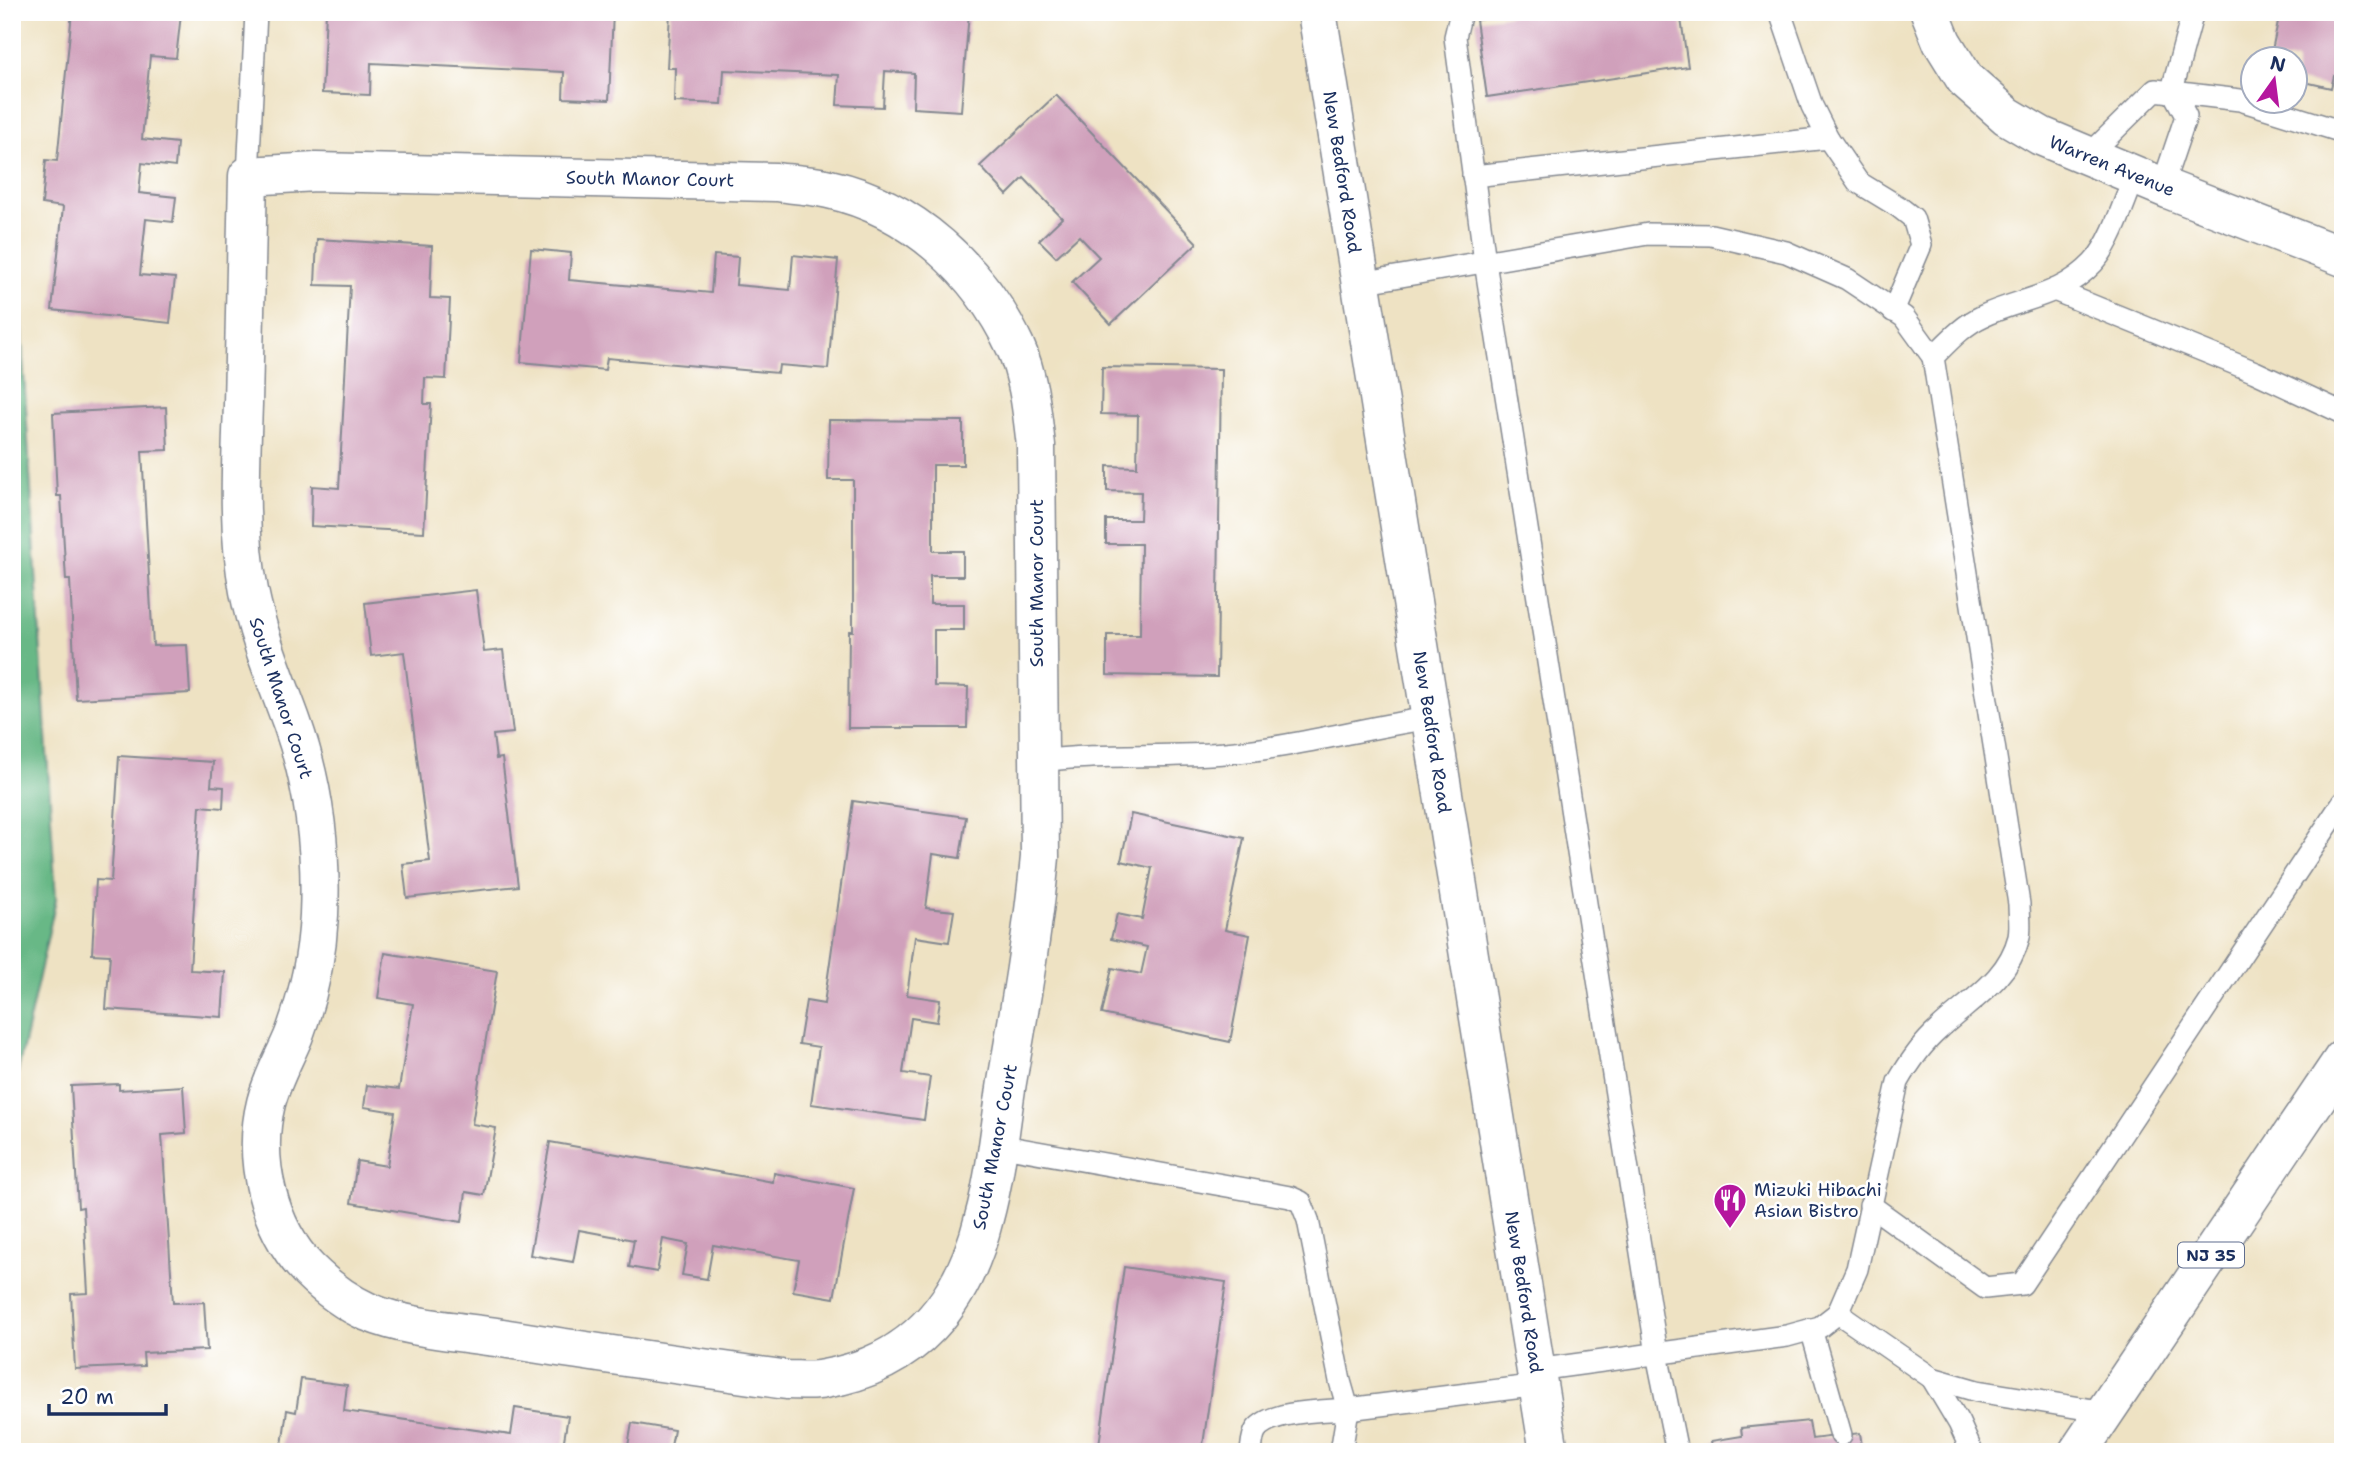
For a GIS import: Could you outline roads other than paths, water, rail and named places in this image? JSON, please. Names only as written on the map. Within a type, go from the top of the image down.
[{"type":"main road","name":"New Bedford Road","points":[[1317,12],[1549,1452]]},
{"type":"main road","name":"Warren Avenue","points":[[1930,12],[1942,42],[1965,79],[2007,116],[2041,136],[2088,156],[2343,257]]},
{"type":"main road","name":"South Manor Court","points":[[316,172],[776,182],[830,189],[863,199],[895,214],[925,233],[962,266],[993,304],[1016,348],[1031,396],[1036,446],[1039,761],[1040,856],[1035,919],[984,1218],[967,1271],[945,1308],[930,1327],[910,1345],[868,1369],[821,1380],[787,1380],[393,1320],[365,1311],[330,1290],[288,1243],[268,1198],[262,1163],[262,1127],[267,1100],[296,1030],[312,972],[318,932],[320,884],[317,829],[307,775],[293,726],[260,638],[248,590],[243,548],[240,492],[248,176],[316,172]]},
{"type":"main road","name":"NJ 35","points":[[2078,1452],[2343,1059]]},
{"type":"lane","points":[[248,176],[256,12]]},
{"type":"lane","points":[[1461,12],[1455,37],[1485,262],[1657,1354],[1676,1452]]},
{"type":"lane","points":[[1780,12],[1812,106],[1828,138],[1858,182],[1899,206],[1913,218],[1920,245],[1893,310]]},
{"type":"lane","points":[[1933,357],[1967,325],[1983,315],[2037,298],[2074,281],[2096,260],[2116,222],[2148,181],[2186,116],[2172,90],[2193,12]]},
{"type":"lane","points":[[2088,156],[2155,90],[2240,100],[2343,132]]},
{"type":"lane","points":[[1473,176],[1828,138]]},
{"type":"lane","points":[[1251,1452],[1254,1432],[1262,1424],[1284,1415],[1348,1409],[1537,1378],[1657,1354],[1787,1336],[1820,1327],[1838,1313],[1857,1269],[1898,1082],[1913,1057],[1936,1031],[1988,989],[2011,956],[2019,935],[2019,904],[1933,357],[1904,317],[1847,279],[1786,252],[1711,235],[1648,234],[1360,283]]},
{"type":"lane","points":[[2054,290],[2255,372],[2343,412]]},
{"type":"lane","points":[[1039,761],[1079,756],[1226,753],[1430,718]]},
{"type":"lane","points":[[1870,1205],[1985,1288],[2022,1284],[2343,802]]},
{"type":"lane","points":[[997,1145],[1290,1197],[1301,1202],[1308,1220],[1348,1409],[1341,1452]]},
{"type":"lane","points":[[1838,1313],[1932,1378],[1977,1391],[2105,1412]]},
{"type":"lane","points":[[1811,1329],[1841,1435]]},
{"type":"lane","points":[[1932,1378],[1959,1423],[1972,1452]]},
{"type":"place","name":"Mizuki Hibachi Asian Bistro","points":[[1730,1230]]}]
